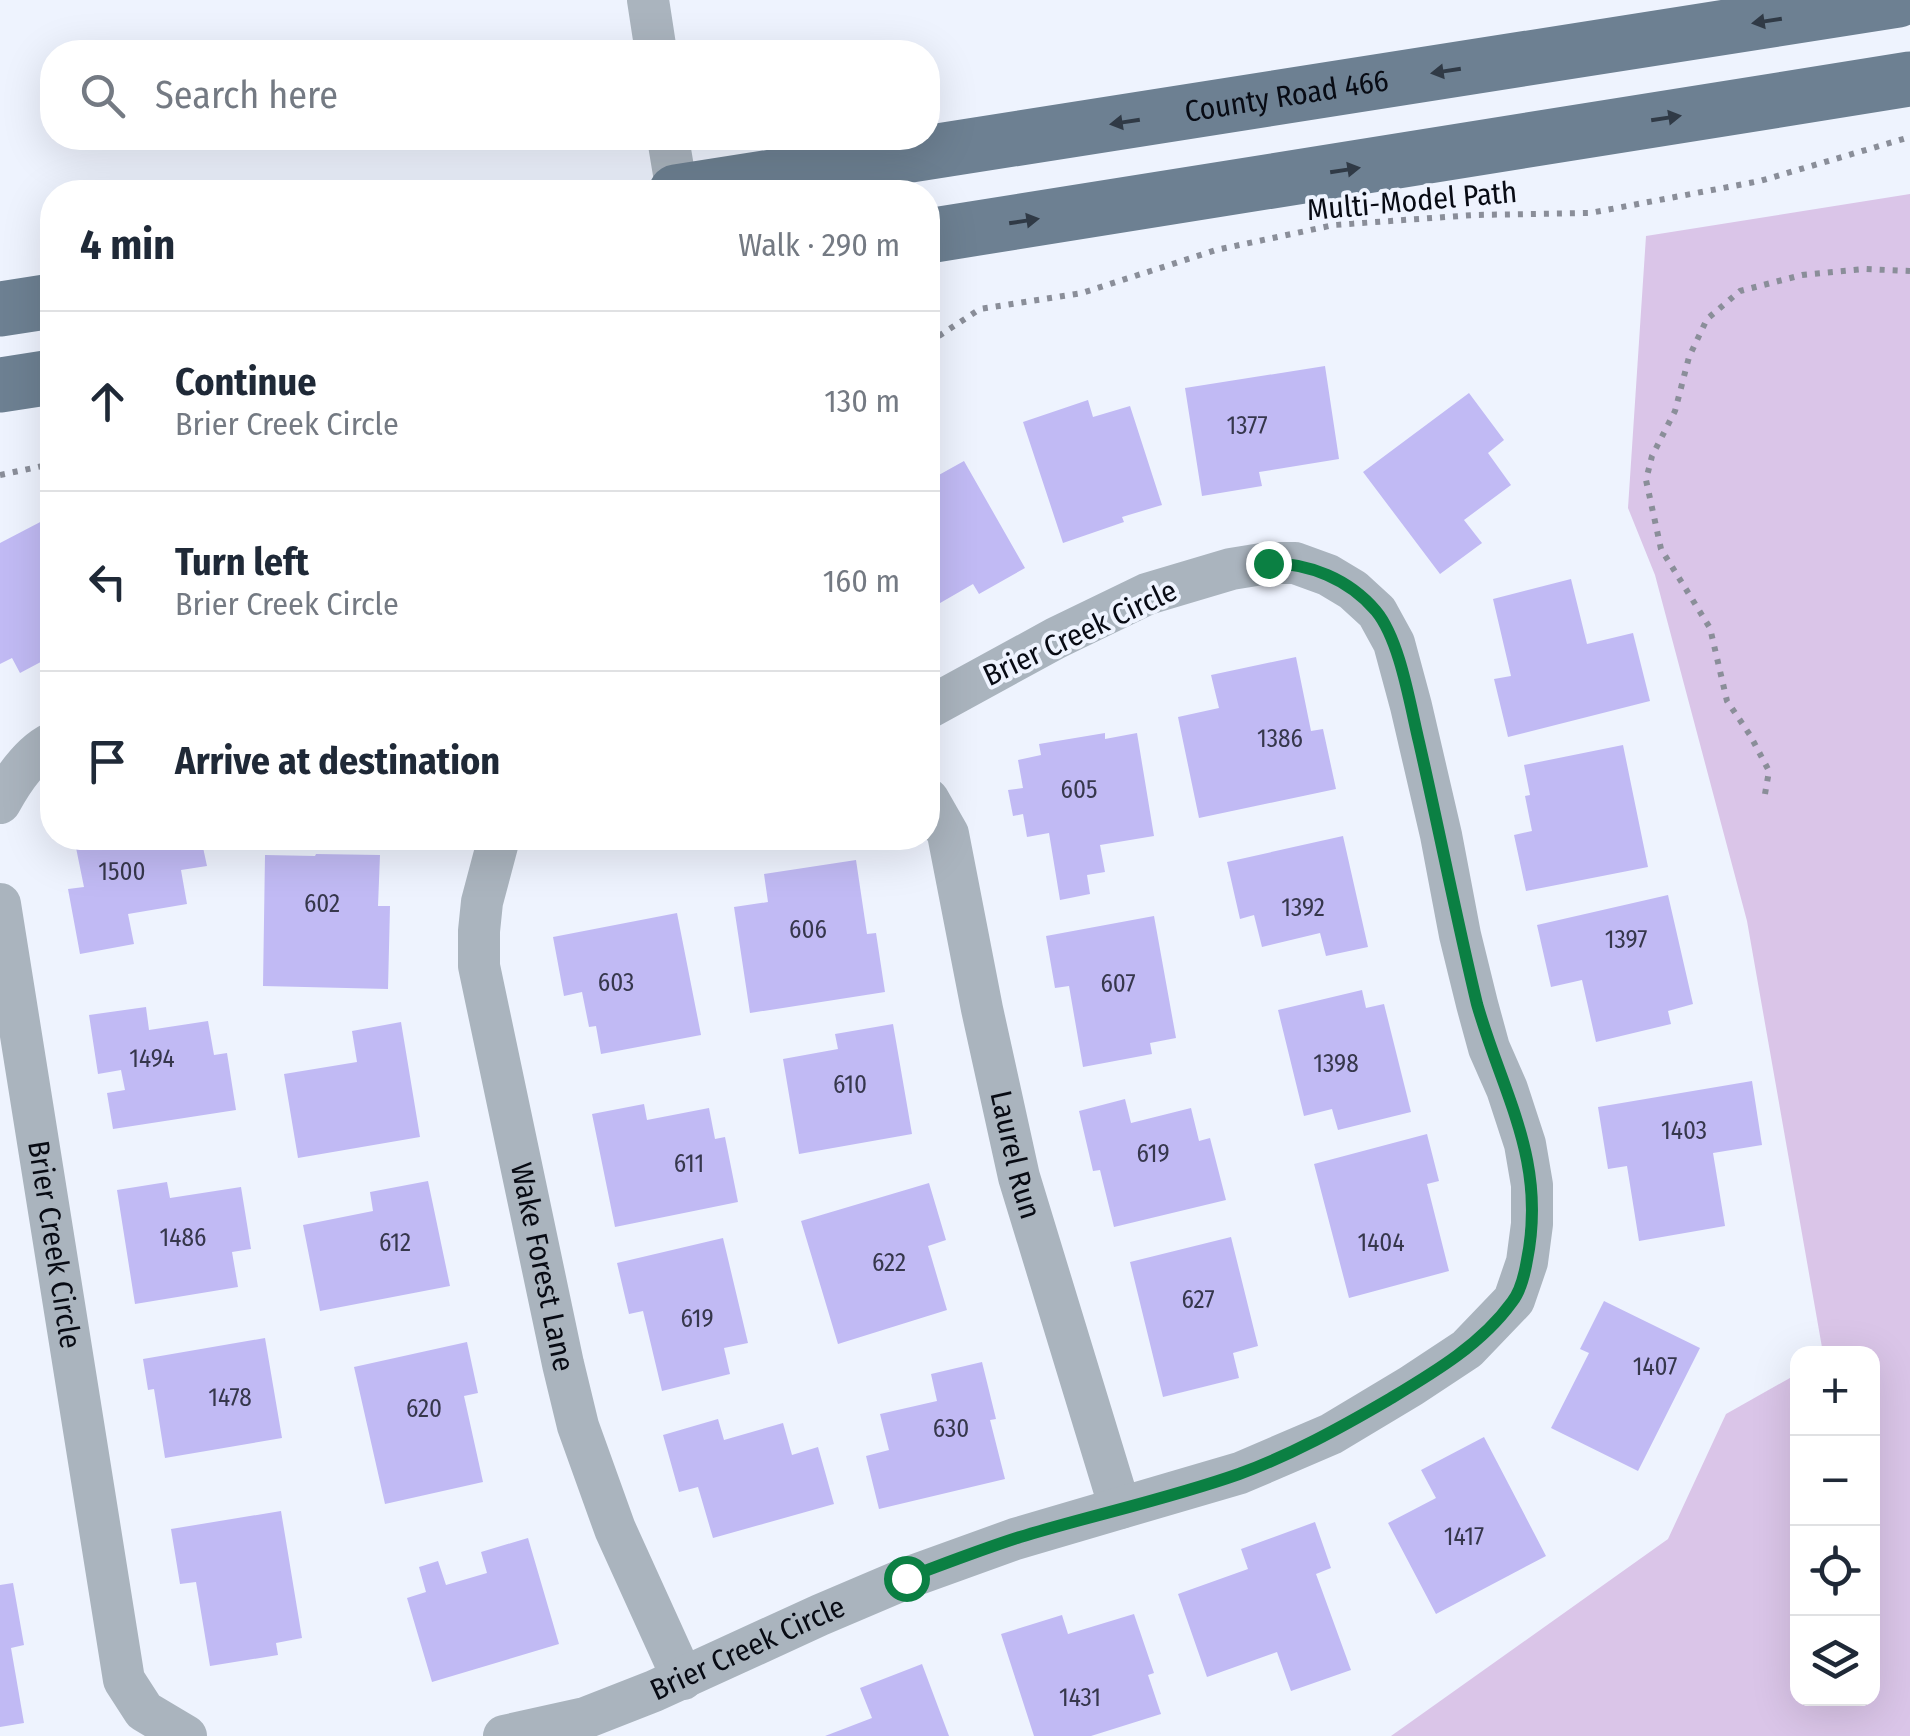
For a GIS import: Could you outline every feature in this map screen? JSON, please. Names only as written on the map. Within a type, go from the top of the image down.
[{"type":"main road","name":"County Road 466","points":[[752,180],[1898,0]]},
{"type":"main road","points":[[940,234],[1910,79]]},
{"type":"main road","points":[[0,310],[40,302]]},
{"type":"main road","points":[[0,385],[40,380]]},
{"type":"street","points":[[648,0],[654,40]]},
{"type":"street","points":[[670,150],[674,180]]},
{"type":"street","name":"Brier Creek Circle","points":[[504,1736],[585,1718],[683,1679],[906,1578],[1015,1538],[1240,1474],[1330,1434],[1411,1386],[1467,1349],[1514,1300],[1527,1262],[1532,1224],[1526,1144],[1477,1004],[1394,644],[1377,612],[1328,574],[1294,563],[1232,569],[1147,594],[940,701]]},
{"type":"street","points":[[0,802],[9,785],[40,752]]},
{"type":"street","name":"Laurel Run","points":[[940,820],[948,834],[1020,1177],[1120,1508]]},
{"type":"street","name":"Wake Forest Lane","points":[[495,850],[482,902],[480,966],[563,1364],[578,1426],[615,1528],[683,1679]]},
{"type":"street","name":"Brier Creek Circle","points":[[0,904],[124,1680],[144,1711],[186,1736]]},
{"type":"path","name":"Multi-Model Path","points":[[940,335],[980,309],[1082,292],[1216,250],[1334,225],[1474,214],[1590,213],[1760,181],[1910,136]]},
{"type":"path","points":[[1765,794],[1769,771],[1727,701],[1710,628],[1661,549],[1646,480],[1652,456],[1675,411],[1689,357],[1707,319],[1740,291],[1802,275],[1865,269],[1910,271]]},
{"type":"path","points":[[0,475],[40,467]]},
{"type":"shaded area","points":[[1910,194],[1910,1736],[1391,1736],[1668,1539],[1726,1414],[1790,1378],[1790,1706],[1880,1706],[1880,1346],[1822,1346],[1747,921],[1655,575],[1628,508],[1646,236]]},
{"type":"building","points":[[1325,366],[1339,459],[1259,472],[1262,486],[1202,496],[1185,388]]},
{"type":"building","points":[[1469,393],[1504,440],[1488,453],[1511,485],[1464,520],[1482,543],[1440,574],[1363,472]]},
{"type":"building","points":[[1088,400],[1093,417],[1130,406],[1162,505],[1122,517],[1124,522],[1063,543],[1023,422]]},
{"type":"building","points":[[964,461],[1025,568],[979,594],[973,584],[940,603],[940,474]]},
{"type":"building","points":[[40,522],[40,662],[20,673],[12,658],[0,664],[0,543]]},
{"type":"building","points":[[1571,579],[1587,644],[1633,633],[1650,701],[1508,737],[1494,679],[1511,676],[1493,599]]},
{"type":"building","points":[[1296,657],[1311,731],[1323,729],[1336,789],[1199,818],[1178,717],[1219,708],[1211,675]]},
{"type":"building","points":[[1105,733],[1105,739],[1137,733],[1154,836],[1100,845],[1105,872],[1087,875],[1090,894],[1060,900],[1049,833],[1027,837],[1023,814],[1013,816],[1008,790],[1023,788],[1018,760],[1041,755],[1039,744]]},
{"type":"building","points":[[1623,745],[1648,867],[1526,891],[1514,835],[1532,831],[1524,765]]},
{"type":"building","points":[[1343,836],[1368,947],[1326,956],[1320,933],[1262,947],[1254,915],[1240,919],[1227,862]]},
{"type":"building","points":[[76,850],[204,850],[207,866],[181,870],[187,904],[128,914],[134,944],[80,954],[68,889],[84,887]]},
{"type":"building","points":[[265,855],[380,855],[378,906],[390,906],[388,989],[263,986]]},
{"type":"building","points":[[856,860],[867,934],[876,933],[885,992],[750,1013],[734,907],[768,902],[764,874]]},
{"type":"building","points":[[1668,895],[1693,1004],[1668,1011],[1671,1024],[1596,1042],[1582,980],[1551,987],[1537,925]]},
{"type":"building","points":[[677,913],[701,1035],[601,1054],[596,1026],[589,1027],[582,992],[564,996],[553,937]]},
{"type":"building","points":[[1154,916],[1176,1038],[1150,1043],[1152,1054],[1083,1067],[1069,986],[1055,988],[1046,936]]},
{"type":"building","points":[[1362,990],[1366,1008],[1384,1004],[1411,1112],[1338,1130],[1332,1109],[1304,1116],[1278,1010]]},
{"type":"building","points":[[146,1007],[149,1030],[208,1021],[214,1055],[227,1053],[236,1110],[113,1129],[107,1093],[125,1090],[121,1070],[98,1074],[89,1015]]},
{"type":"building","points":[[401,1022],[420,1137],[298,1158],[284,1074],[357,1062],[352,1031]]},
{"type":"building","points":[[893,1024],[912,1134],[799,1154],[783,1059],[838,1049],[835,1034]]},
{"type":"building","points":[[1752,1081],[1762,1145],[1713,1153],[1725,1226],[1639,1241],[1627,1166],[1608,1169],[1598,1107]]},
{"type":"building","points":[[1125,1099],[1131,1123],[1191,1108],[1199,1141],[1210,1138],[1226,1200],[1114,1227],[1100,1170],[1093,1171],[1079,1111]]},
{"type":"building","points":[[644,1104],[647,1120],[709,1108],[715,1139],[725,1137],[738,1202],[615,1227],[592,1114]]},
{"type":"building","points":[[1427,1134],[1439,1181],[1427,1184],[1449,1271],[1349,1298],[1314,1164]]},
{"type":"building","points":[[428,1181],[450,1286],[320,1311],[303,1225],[373,1211],[370,1192]]},
{"type":"building","points":[[167,1182],[170,1198],[241,1187],[251,1249],[232,1252],[238,1287],[135,1304],[117,1190]]},
{"type":"building","points":[[929,1183],[946,1240],[928,1246],[947,1310],[838,1344],[801,1221]]},
{"type":"building","points":[[1231,1237],[1258,1346],[1233,1353],[1239,1378],[1163,1397],[1130,1262]]},
{"type":"building","points":[[723,1238],[748,1343],[724,1348],[730,1374],[662,1391],[643,1311],[629,1314],[617,1263]]},
{"type":"building","points":[[1604,1301],[1700,1348],[1638,1471],[1551,1428],[1589,1353],[1580,1349]]},
{"type":"building","points":[[265,1338],[282,1438],[165,1458],[154,1389],[148,1390],[143,1359]]},
{"type":"building","points":[[467,1342],[478,1393],[464,1396],[483,1482],[385,1504],[354,1367]]},
{"type":"building","points":[[982,1362],[996,1419],[990,1420],[1005,1479],[879,1509],[866,1456],[889,1450],[880,1414],[937,1401],[931,1374]]},
{"type":"building","points":[[718,1419],[724,1440],[783,1423],[792,1455],[818,1447],[834,1504],[713,1538],[698,1487],[679,1492],[663,1435]]},
{"type":"building","points":[[1484,1437],[1546,1556],[1436,1614],[1388,1523],[1436,1498],[1421,1470]]},
{"type":"building","points":[[281,1511],[302,1638],[276,1643],[278,1655],[210,1666],[196,1582],[180,1584],[171,1529]]},
{"type":"building","points":[[1315,1522],[1331,1568],[1316,1574],[1351,1670],[1291,1691],[1277,1652],[1207,1677],[1178,1594],[1248,1569],[1241,1549]]},
{"type":"building","points":[[528,1538],[559,1644],[432,1682],[407,1598],[426,1592],[419,1567],[438,1561],[446,1585],[487,1573],[481,1552]]},
{"type":"building","points":[[13,1583],[24,1645],[11,1648],[24,1723],[0,1727],[0,1585]]},
{"type":"building","points":[[1134,1614],[1154,1673],[1148,1675],[1161,1714],[1091,1736],[1034,1736],[1001,1634],[1062,1615],[1068,1634]]},
{"type":"building","points":[[922,1664],[949,1736],[825,1736],[872,1718],[860,1688]]},
{"type":"route","points":[[906,1578],[1015,1538],[1240,1474],[1330,1434],[1467,1349],[1514,1300],[1527,1262],[1532,1224],[1526,1144],[1477,1004],[1394,644],[1377,612],[1353,590],[1328,574],[1294,563],[1268,563]]}]
